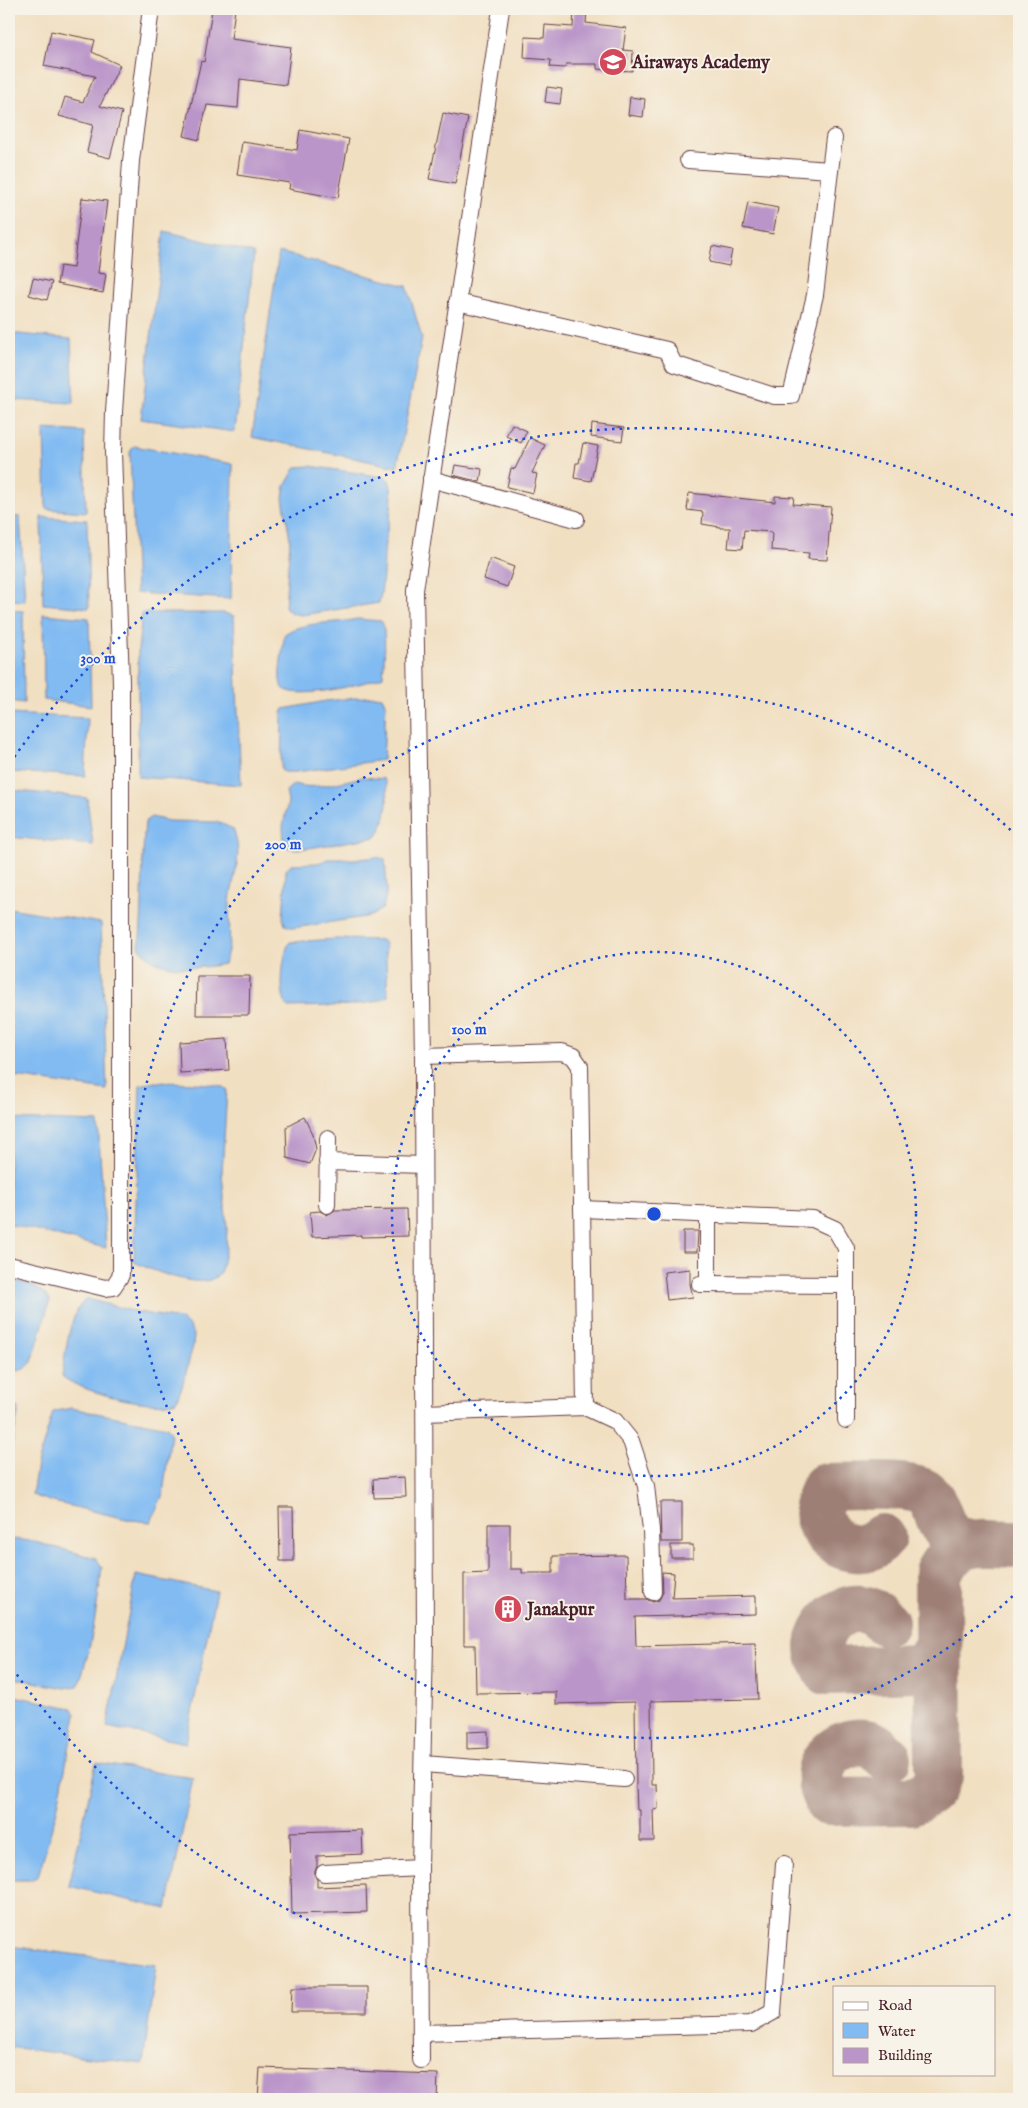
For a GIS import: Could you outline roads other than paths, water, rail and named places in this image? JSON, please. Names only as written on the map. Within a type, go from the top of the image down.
[{"type":"street","points":[[9,1265],[105,1288],[113,1287],[122,1275],[121,692],[114,432],[116,362],[131,160],[151,9]]},
{"type":"street","points":[[421,2060],[420,1868],[425,1644],[425,1413],[423,1056],[414,590],[501,9]]},
{"type":"street","points":[[458,302],[667,350],[674,364],[774,396],[791,396],[815,295],[834,138]]},
{"type":"street","points":[[688,160],[830,170]]},
{"type":"street","points":[[431,479],[576,519]]},
{"type":"street","points":[[423,1056],[562,1052],[573,1056],[580,1066],[585,1407]]},
{"type":"street","points":[[326,1206],[328,1138]]},
{"type":"street","points":[[328,1162],[423,1165]]},
{"type":"street","points":[[582,1209],[813,1219],[835,1229],[846,1248],[846,1420]]},
{"type":"street","points":[[708,1214],[704,1284],[846,1285]]},
{"type":"street","points":[[425,1413],[585,1407],[615,1421],[631,1441],[646,1486],[651,1530],[652,1592]]},
{"type":"street","points":[[422,1764],[624,1779]]},
{"type":"street","points":[[421,2033],[751,2024],[773,2012],[784,1864]]},
{"type":"street","points":[[324,1873],[420,1868]]},
{"type":"water","points":[[164,231],[254,253],[235,432],[141,419]]},
{"type":"water","points":[[279,252],[407,286],[422,338],[397,467],[252,437]]},
{"type":"water","points":[[9,333],[71,339],[74,403],[9,400]]},
{"type":"water","points":[[9,425],[12,425],[14,506],[9,506]]},
{"type":"water","points":[[44,429],[84,432],[86,512],[46,509]]},
{"type":"water","points":[[134,446],[233,464],[231,599],[136,593],[130,452]]},
{"type":"water","points":[[310,466],[384,477],[389,480],[392,503],[385,542],[383,580],[379,603],[301,615],[291,613],[285,607],[290,539],[283,498],[285,486],[296,467]]},
{"type":"water","points":[[9,516],[20,517],[25,601],[9,600]]},
{"type":"water","points":[[41,517],[87,520],[89,608],[43,604]]},
{"type":"water","points":[[9,610],[23,611],[24,703],[9,701]]},
{"type":"water","points":[[142,613],[224,613],[234,616],[241,785],[138,777],[138,650]]},
{"type":"water","points":[[43,614],[89,618],[91,706],[44,700]]},
{"type":"water","points":[[357,619],[381,621],[383,625],[385,647],[383,676],[346,687],[312,692],[298,693],[287,690],[281,685],[280,674],[284,635],[291,630],[308,625]]},
{"type":"water","points":[[382,697],[386,705],[383,760],[296,772],[284,772],[281,770],[282,713],[284,709],[326,701]]},
{"type":"water","points":[[9,714],[88,718],[85,776],[9,772]]},
{"type":"water","points":[[363,777],[384,779],[386,785],[385,818],[376,837],[309,848],[293,849],[284,846],[283,826],[288,802],[286,791],[294,784],[320,786]]},
{"type":"water","points":[[9,790],[87,798],[93,845],[9,837]]},
{"type":"water","points":[[151,817],[169,821],[218,822],[233,829],[238,848],[238,857],[231,892],[230,933],[224,964],[207,967],[176,967],[166,965],[150,958],[139,947],[145,822]]},
{"type":"water","points":[[376,857],[385,859],[387,890],[383,908],[371,916],[294,928],[285,925],[283,918],[286,870],[291,864],[318,863],[329,859]]},
{"type":"water","points":[[9,908],[101,923],[107,1090],[9,1076]]},
{"type":"water","points":[[336,939],[382,940],[385,944],[388,996],[369,1003],[288,1007],[283,995],[282,975],[285,956],[290,942]]},
{"type":"water","points":[[155,1082],[204,1084],[222,1086],[227,1089],[222,1173],[227,1228],[226,1248],[220,1274],[210,1280],[193,1281],[182,1279],[134,1262],[140,1085]]},
{"type":"water","points":[[9,1119],[98,1122],[106,1248],[9,1224]]},
{"type":"water","points":[[9,1280],[32,1286],[50,1300],[32,1362],[24,1369],[16,1371],[9,1370]]},
{"type":"water","points":[[87,1299],[137,1312],[180,1319],[189,1326],[194,1335],[193,1346],[182,1387],[176,1401],[151,1403],[117,1398],[84,1388],[62,1376],[66,1346],[72,1323],[81,1305]]},
{"type":"water","points":[[9,1402],[19,1408],[9,1462]]},
{"type":"water","points":[[71,1408],[167,1427],[171,1433],[163,1494],[151,1522],[131,1520],[53,1502],[32,1495],[37,1464],[53,1412]]},
{"type":"water","points":[[12,1539],[31,1541],[96,1558],[102,1567],[90,1642],[78,1686],[64,1688],[9,1677],[9,1548]]},
{"type":"water","points":[[136,1575],[216,1591],[186,1743],[107,1727]]},
{"type":"water","points":[[9,1695],[72,1708],[76,1714],[57,1810],[38,1876],[31,1880],[9,1880]]},
{"type":"water","points":[[96,1763],[193,1778],[167,1909],[69,1886]]},
{"type":"water","points":[[9,1946],[156,1965],[143,2064],[9,2047]]},
{"type":"place","name":"Airaways Academy","points":[[613,62]]},
{"type":"place","name":"Janakpur","points":[[508,1609]]}]
